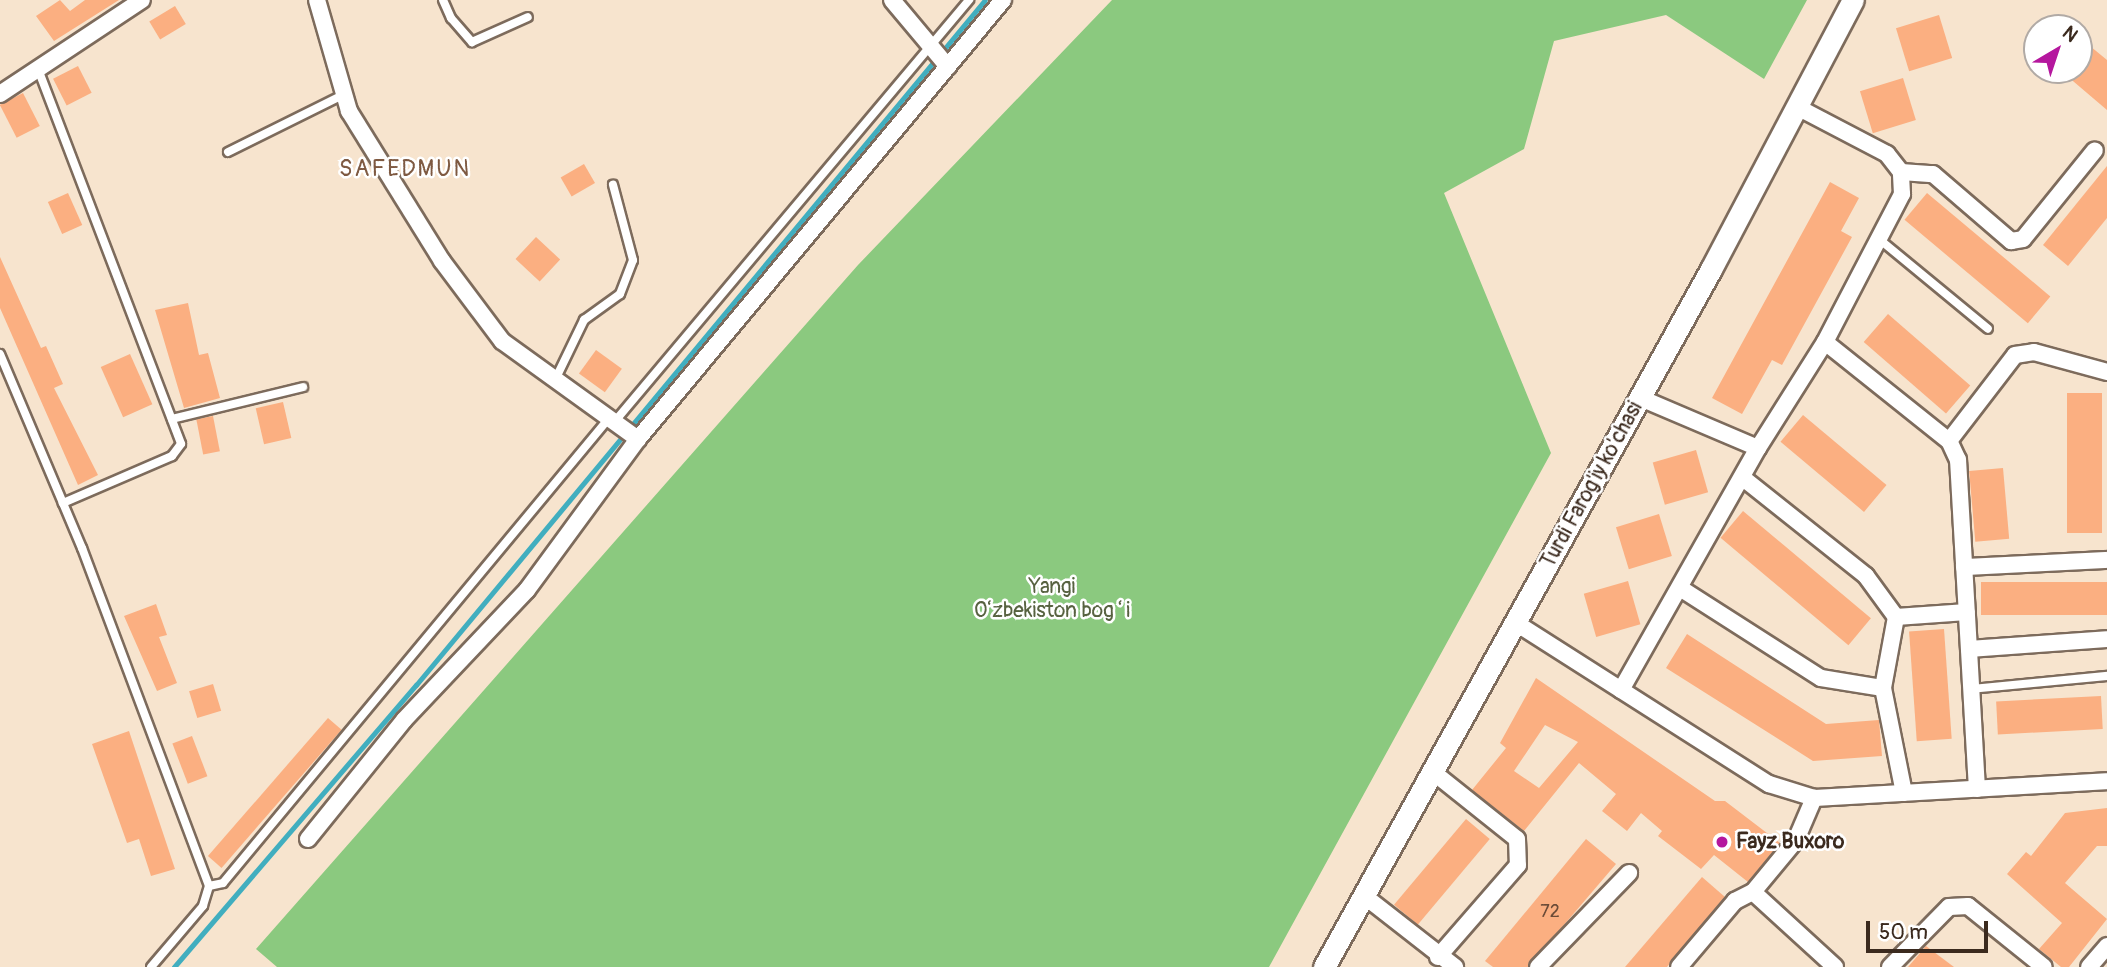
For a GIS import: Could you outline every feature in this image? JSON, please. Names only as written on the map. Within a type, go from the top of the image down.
[{"type":"main road","name":"Turdi Farog'iy ko'chasi","points":[[1328,965],[1363,895],[1640,398],[1853,0]]},
{"type":"street","points":[[0,94],[142,0]]},
{"type":"street","points":[[317,0],[349,111],[442,261],[502,341],[638,439]]},
{"type":"street","points":[[892,0],[939,57]]},
{"type":"street","points":[[308,839],[404,720],[527,590],[638,439],[939,57],[1003,0]]},
{"type":"street","points":[[1621,690],[1758,448],[1825,342],[1877,237],[1902,194],[1901,172],[1887,154],[1797,107]]},
{"type":"street","points":[[1901,172],[1933,174],[2011,241],[2023,239],[2095,150]]},
{"type":"street","points":[[1825,342],[1950,441],[1958,460],[1977,789]]},
{"type":"street","points":[[1950,441],[2015,355],[2034,352],[2107,372]]},
{"type":"street","points":[[1640,398],[1758,448]]},
{"type":"street","points":[[1743,478],[1866,576],[1896,617],[1883,688],[1904,793]]},
{"type":"street","points":[[1964,567],[2107,560]]},
{"type":"street","points":[[1680,588],[1821,678],[1883,688]]},
{"type":"street","points":[[1896,617],[1967,612]]},
{"type":"street","points":[[1516,623],[1769,784],[1814,798],[2107,782]]},
{"type":"street","points":[[1969,649],[2107,639]]},
{"type":"street","points":[[1433,772],[1517,839],[1518,865],[1438,957]]},
{"type":"street","points":[[1679,967],[1735,901],[1753,892],[1796,840],[1814,798]]},
{"type":"street","points":[[1538,967],[1629,873]]},
{"type":"street","points":[[1753,892],[1835,967]]},
{"type":"street","points":[[1363,895],[1438,957],[1455,967]]},
{"type":"street","points":[[1890,967],[1949,907],[1968,906],[2044,967]]},
{"type":"street","points":[[2089,967],[2107,946]]},
{"type":"lane","points":[[443,0],[451,18],[472,42],[528,17]]},
{"type":"lane","points":[[209,886],[223,883],[615,420],[939,57],[969,0]]},
{"type":"lane","points":[[38,69],[181,444],[172,456],[63,503]]},
{"type":"lane","points":[[228,152],[345,94]]},
{"type":"lane","points":[[555,380],[584,320],[620,294],[633,260],[613,185]]},
{"type":"lane","points":[[1877,237],[1988,329]]},
{"type":"lane","points":[[0,354],[63,503],[209,886],[203,906],[151,967]]},
{"type":"lane","points":[[172,419],[303,387]]},
{"type":"lane","points":[[1971,688],[2107,676]]},
{"type":"green space","name":"Yangi Oʻzbekiston bogʻi","points":[[1112,0],[1807,0],[1764,79],[1666,15],[1554,41],[1524,149],[1444,193],[1551,453],[1269,967],[277,967],[256,949],[858,265]]},
{"type":"building","points":[[60,0],[70,11],[85,0],[119,0],[54,41],[36,16]]},
{"type":"building","points":[[175,6],[186,24],[160,39],[149,21]]},
{"type":"building","points":[[1939,15],[1952,58],[1909,71],[1896,28]]},
{"type":"building","points":[[2093,48],[2107,60],[2107,110],[2076,84],[2093,84]]},
{"type":"building","points":[[78,66],[92,93],[67,105],[53,79]]},
{"type":"building","points":[[1903,78],[1916,120],[1873,133],[1860,91]]},
{"type":"building","points":[[23,93],[40,126],[17,138],[0,105]]},
{"type":"building","points":[[584,164],[595,183],[572,197],[561,178]]},
{"type":"building","points":[[2107,166],[2107,218],[2068,266],[2043,245]]},
{"type":"building","points":[[1830,182],[1859,198],[1841,231],[1852,237],[1782,365],[1772,360],[1742,414],[1712,398]]},
{"type":"building","points":[[68,193],[82,225],[62,234],[48,202]]},
{"type":"building","points":[[1927,193],[2050,296],[2028,323],[1905,220]]},
{"type":"building","points":[[536,237],[560,260],[540,281],[516,259]]},
{"type":"building","points":[[0,257],[41,348],[46,346],[63,384],[54,388],[98,475],[78,485],[0,308]]},
{"type":"building","points":[[188,303],[199,355],[208,353],[220,398],[184,408],[155,310]]},
{"type":"building","points":[[1888,314],[1970,386],[1946,413],[1864,342]]},
{"type":"building","points":[[596,350],[622,369],[605,392],[579,373]]},
{"type":"building","points":[[130,354],[152,404],[123,417],[101,367]]},
{"type":"building","points":[[2067,393],[2102,393],[2102,533],[2067,533]]},
{"type":"building","points":[[283,402],[291,438],[264,444],[256,408]]},
{"type":"building","points":[[1803,415],[1886,485],[1864,512],[1781,442]]},
{"type":"building","points":[[213,416],[220,451],[203,455],[196,419]]},
{"type":"building","points":[[1696,450],[1708,492],[1665,505],[1653,462]]},
{"type":"building","points":[[2003,468],[2009,539],[1975,542],[1969,471]]},
{"type":"building","points":[[1743,511],[1871,618],[1848,645],[1721,538]]},
{"type":"building","points":[[1659,514],[1672,556],[1629,569],[1616,527]]},
{"type":"building","points":[[1628,581],[1640,624],[1596,637],[1584,594]]},
{"type":"building","points":[[1981,582],[2107,582],[2107,615],[1981,615]]},
{"type":"building","points":[[156,604],[167,635],[159,637],[177,683],[157,691],[124,616]]},
{"type":"building","points":[[1944,629],[1952,739],[1917,741],[1909,631]]},
{"type":"building","points":[[1687,634],[1826,724],[1879,720],[1882,756],[1813,761],[1666,668]]},
{"type":"building","points":[[1536,678],[1715,801],[1725,801],[1780,843],[1748,882],[1714,855],[1701,869],[1658,836],[1662,831],[1641,813],[1627,831],[1602,811],[1616,794],[1579,763],[1524,831],[1472,790],[1506,748],[1500,743]],"holes":[[[1545,725],[1578,742],[1539,788],[1514,771]]]},
{"type":"building","points":[[213,684],[221,711],[197,718],[189,691]]},
{"type":"building","points":[[2101,696],[2103,729],[1998,734],[1996,701]]},
{"type":"building","points":[[328,718],[342,730],[222,868],[208,856]]},
{"type":"building","points":[[129,731],[175,869],[151,876],[139,839],[127,843],[92,744]]},
{"type":"building","points":[[192,736],[207,776],[188,784],[172,744]]},
{"type":"building","points":[[2107,808],[2107,846],[2097,846],[2065,883],[2107,919],[2069,967],[2061,967],[2039,949],[2062,923],[2007,874],[2026,852],[2031,856],[2065,813]]},
{"type":"building","points":[[1466,819],[1490,839],[1418,925],[1394,905]]},
{"type":"building","points":[[1586,839],[1616,864],[1528,967],[1493,967],[1485,961]]},
{"type":"building","points":[[1702,877],[1725,897],[1667,967],[1625,967]]},
{"type":"building","points":[[1926,946],[1954,967],[1908,967]]},
{"type":"waterway","points":[[174,967],[416,685],[985,0]]},
{"type":"place","name":"Fayz Buxoro","points":[[1722,842]]},
{"type":"district","name":"SAFEDMUN","points":[[405,169]]}]
